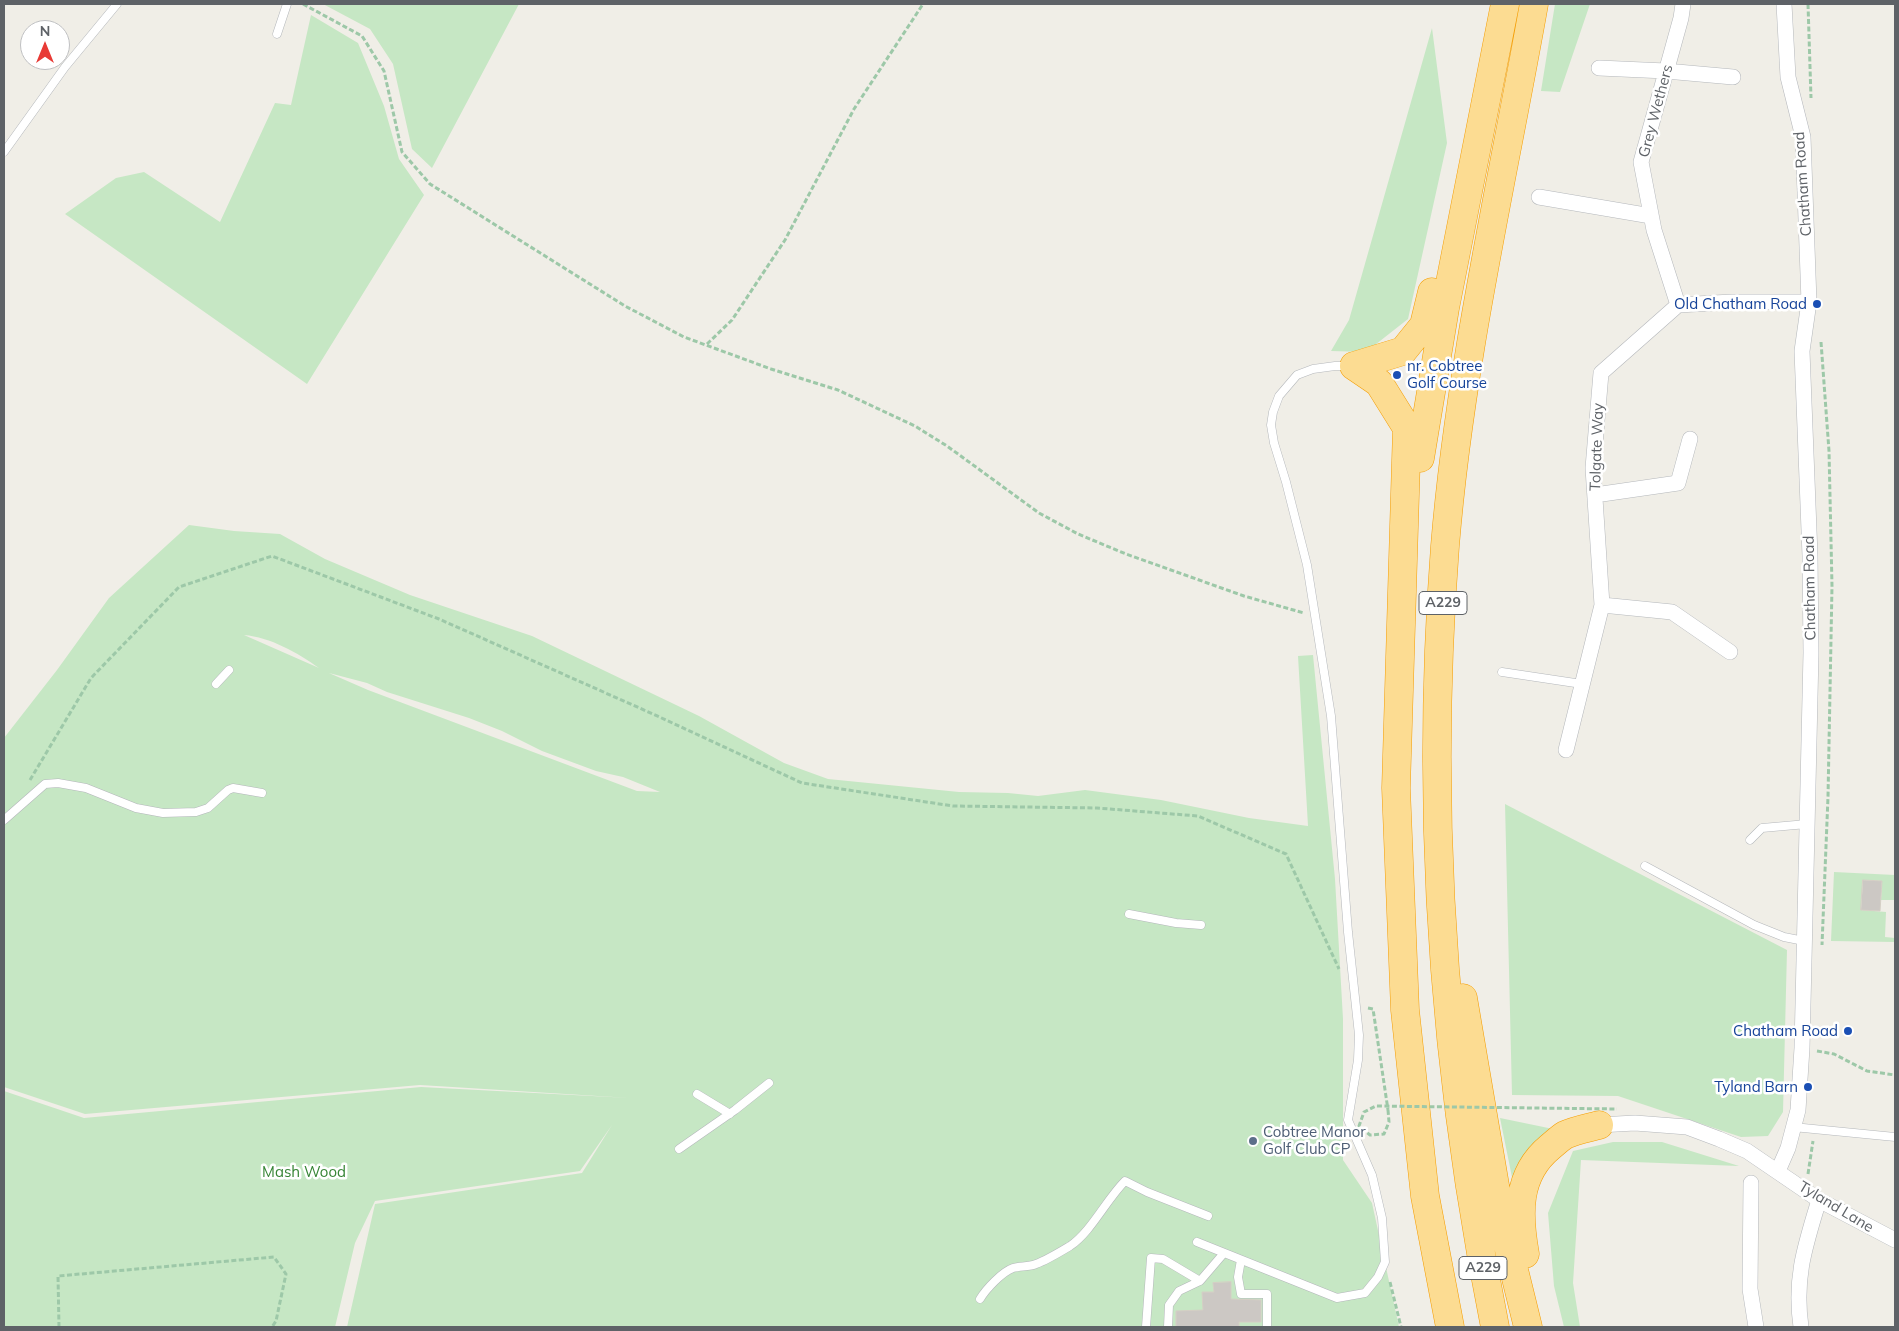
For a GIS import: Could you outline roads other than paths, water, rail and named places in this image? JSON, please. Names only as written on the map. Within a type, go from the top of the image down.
[{"type":"highway","name":"A229","points":[[1450,1327],[1425,1196],[1405,1010],[1396,788],[1402,588],[1411,508],[1445,308],[1505,4]]},
{"type":"highway","name":"A229","points":[[1494,1327],[1472,1208],[1451,1046],[1439,856],[1437,793],[1438,698],[1448,526],[1470,348],[1534,4]]},
{"type":"highway","points":[[1354,366],[1403,351],[1424,325],[1467,139],[1499,39]]},
{"type":"highway","points":[[1354,366],[1379,384],[1408,428],[1402,588]]},
{"type":"highway","points":[[1439,856],[1499,1208],[1528,1327]]},
{"type":"highway","points":[[1538,1327],[1521,1231],[1521,1199],[1528,1174],[1538,1157],[1565,1136],[1608,1117]]},
{"type":"street","name":"Grey Wethers","points":[[1678,305],[1654,230],[1641,162],[1683,4]]},
{"type":"street","name":"Chatham Road","points":[[1778,1171],[1788,1148],[1798,1110],[1802,1048],[1811,653],[1810,556],[1802,351],[1809,302],[1803,137],[1788,77],[1784,4]]},
{"type":"street","points":[[1599,68],[1733,77]]},
{"type":"street","points":[[1539,197],[1651,216]]},
{"type":"street","points":[[1678,305],[1732,302],[1809,302]]},
{"type":"street","name":"Tolgate Way","points":[[1566,750],[1602,605],[1593,468],[1600,373],[1678,305]]},
{"type":"street","points":[[1595,495],[1678,483],[1690,439]]},
{"type":"street","points":[[1602,605],[1672,612],[1730,652]]},
{"type":"street","name":"Tyland Lane","points":[[1608,1117],[1635,1123],[1687,1127],[1746,1151],[1819,1200],[1895,1240]]},
{"type":"street","points":[[1751,1183],[1750,1289],[1756,1327]]},
{"type":"street","points":[[1801,1327],[1798,1285],[1801,1262],[1819,1200]]},
{"type":"lane","points":[[4,152],[65,67],[117,4]]},
{"type":"lane","points":[[277,34],[287,4]]},
{"type":"lane","points":[[1197,1242],[1337,1298],[1365,1293],[1378,1277],[1385,1262],[1382,1218],[1372,1175],[1348,1120],[1358,1060],[1359,1035],[1331,716],[1307,565],[1284,474],[1274,444],[1271,425],[1273,412],[1280,396],[1297,375],[1313,369],[1354,366]]},
{"type":"lane","points":[[216,684],[229,670]]},
{"type":"lane","points":[[1502,672],[1582,684]]},
{"type":"lane","points":[[4,820],[45,784],[58,783],[86,788],[136,808],[163,813],[196,812],[208,808],[228,790],[233,788],[262,793]]},
{"type":"lane","points":[[1750,840],[1762,828],[1807,824]]},
{"type":"lane","points":[[1645,866],[1754,925],[1784,938],[1804,941]]},
{"type":"lane","points":[[1129,914],[1176,923],[1201,925]]},
{"type":"lane","points":[[678,1149],[730,1114],[769,1082]]},
{"type":"lane","points":[[696,1094],[730,1114]]},
{"type":"lane","points":[[1794,1127],[1895,1137]]},
{"type":"lane","points":[[980,1299],[1004,1272],[1015,1267],[1035,1265],[1070,1246],[1088,1230],[1113,1193],[1125,1181],[1147,1192],[1208,1216]]},
{"type":"lane","points":[[1168,1327],[1169,1305],[1180,1291],[1200,1281],[1224,1253]]},
{"type":"lane","points":[[1142,1254],[1151,1258],[1163,1259],[1200,1281]]},
{"type":"lane","points":[[1146,1327],[1151,1258]]},
{"type":"lane","points":[[1241,1260],[1238,1277],[1241,1294],[1267,1294],[1267,1327]]},
{"type":"place","name":"Old Chatham Road","points":[[1817,304]]},
{"type":"place","name":"nr. Cobtree Golf Course","points":[[1397,375]]},
{"type":"place","name":"Chatham Road","points":[[1848,1031]]},
{"type":"place","name":"Tyland Barn","points":[[1808,1087]]},
{"type":"place","name":"Cobtree Manor Golf Club CP","points":[[1253,1141]]},
{"type":"park label","name":"Mash Wood","points":[[304,1172]]}]
